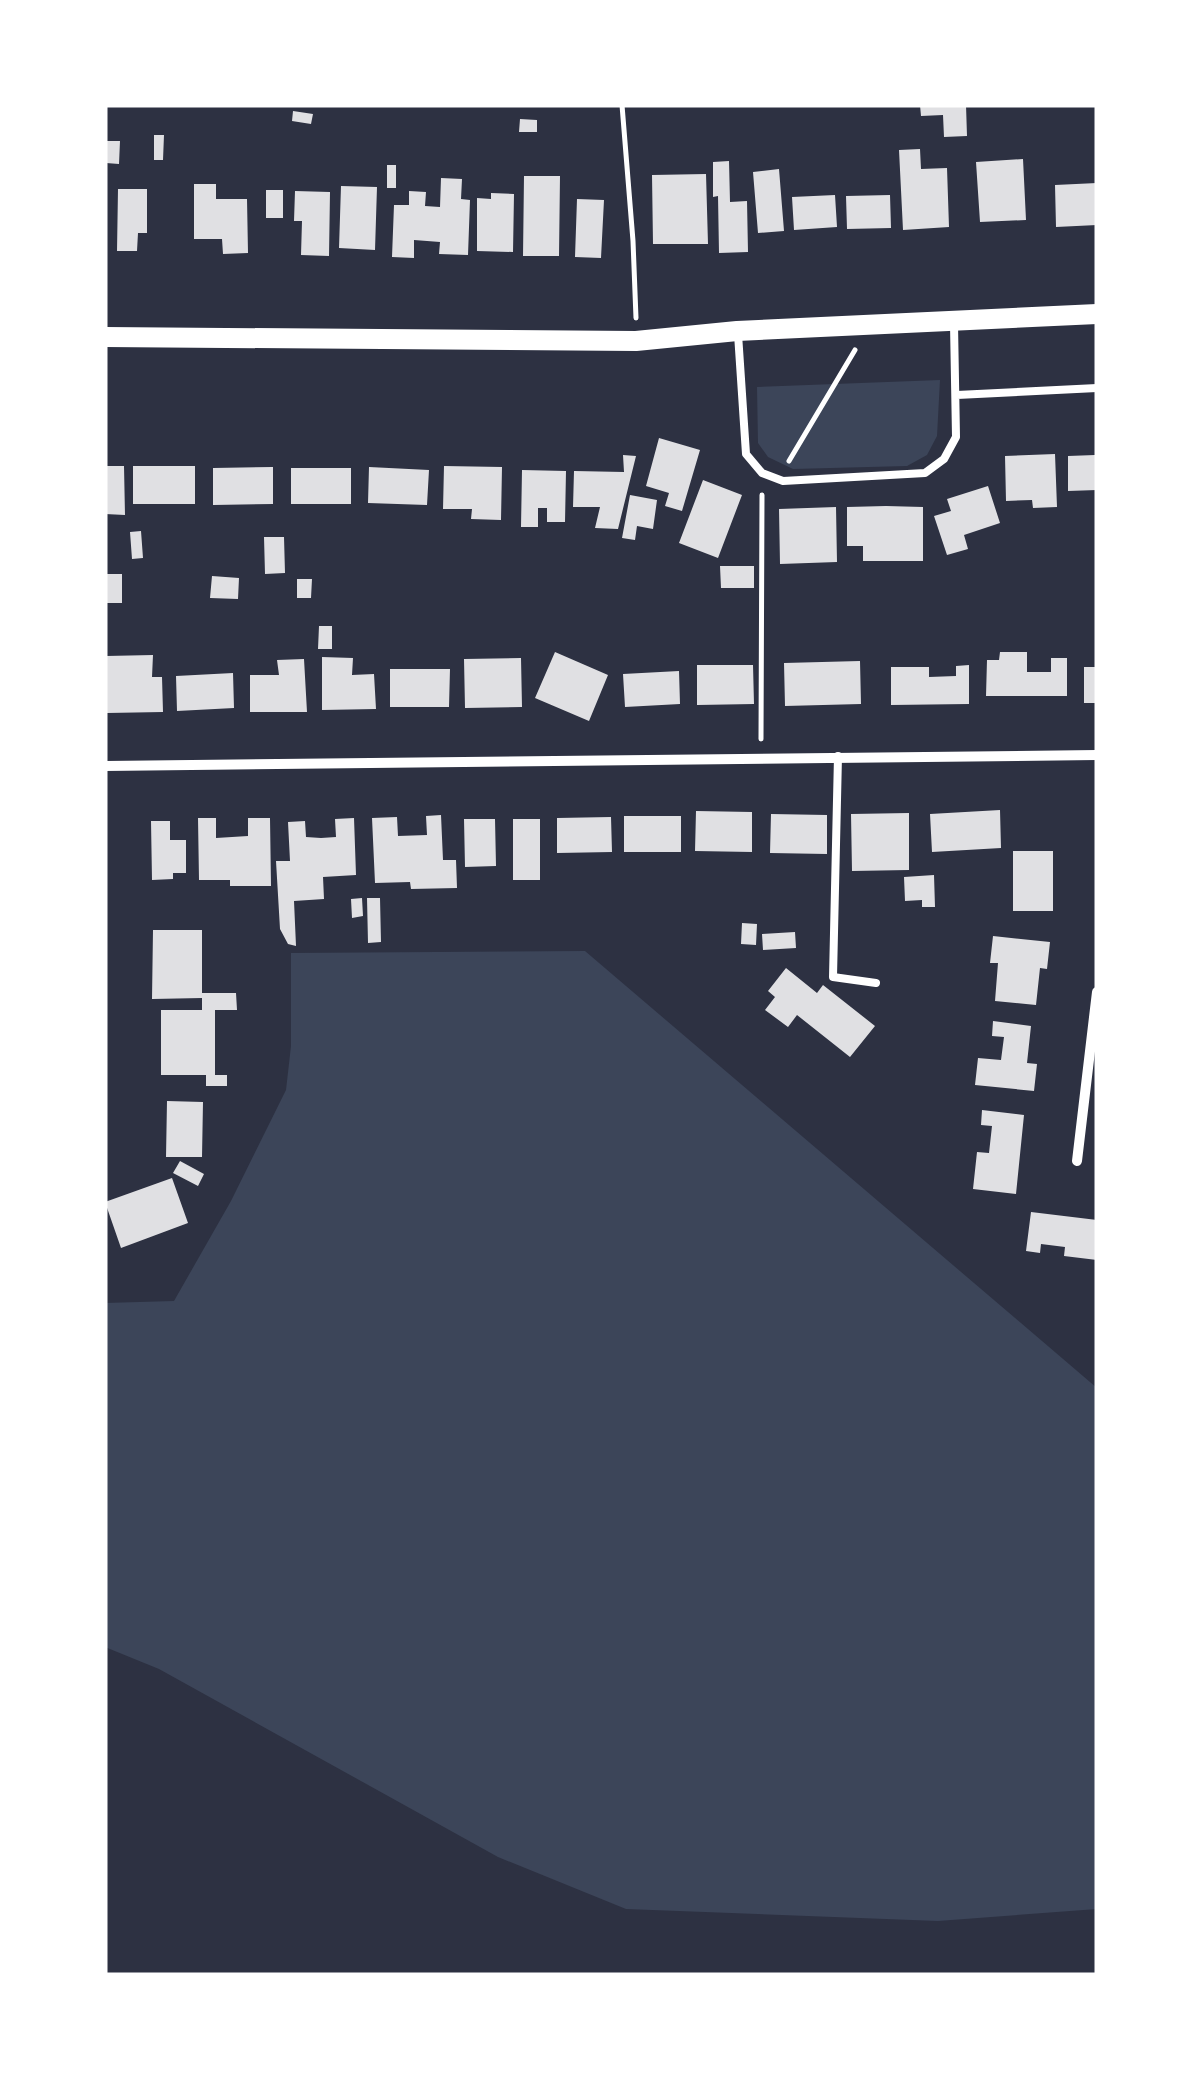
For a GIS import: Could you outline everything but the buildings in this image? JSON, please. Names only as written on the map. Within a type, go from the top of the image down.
[{"type":"main road","points":[[105,337],[636,342],[738,332],[1097,314]]},
{"type":"street","points":[[105,766],[1097,755]]},
{"type":"street","points":[[1077,1160],[1097,992]]},
{"type":"lane","points":[[738,332],[746,454],[762,473],[778,480],[925,473],[944,459],[956,438],[954,320]]},
{"type":"lane","points":[[957,396],[1097,388]]},
{"type":"lane","points":[[838,756],[833,976],[876,984]]},
{"type":"path","points":[[622,105],[634,241],[636,342]]},
{"type":"path","points":[[778,480],[870,326]]},
{"type":"path","points":[[760,756],[762,473]]},
{"type":"shaded area","points":[[940,380],[937,436],[927,455],[907,466],[793,469],[768,457],[758,443],[757,387]]},
{"type":"shaded area","points":[[585,951],[1097,1388],[1097,1909],[938,1921],[626,1909],[498,1857],[159,1669],[105,1647],[105,1303],[174,1301],[231,1201],[286,1090],[291,1046],[291,953]]}]
